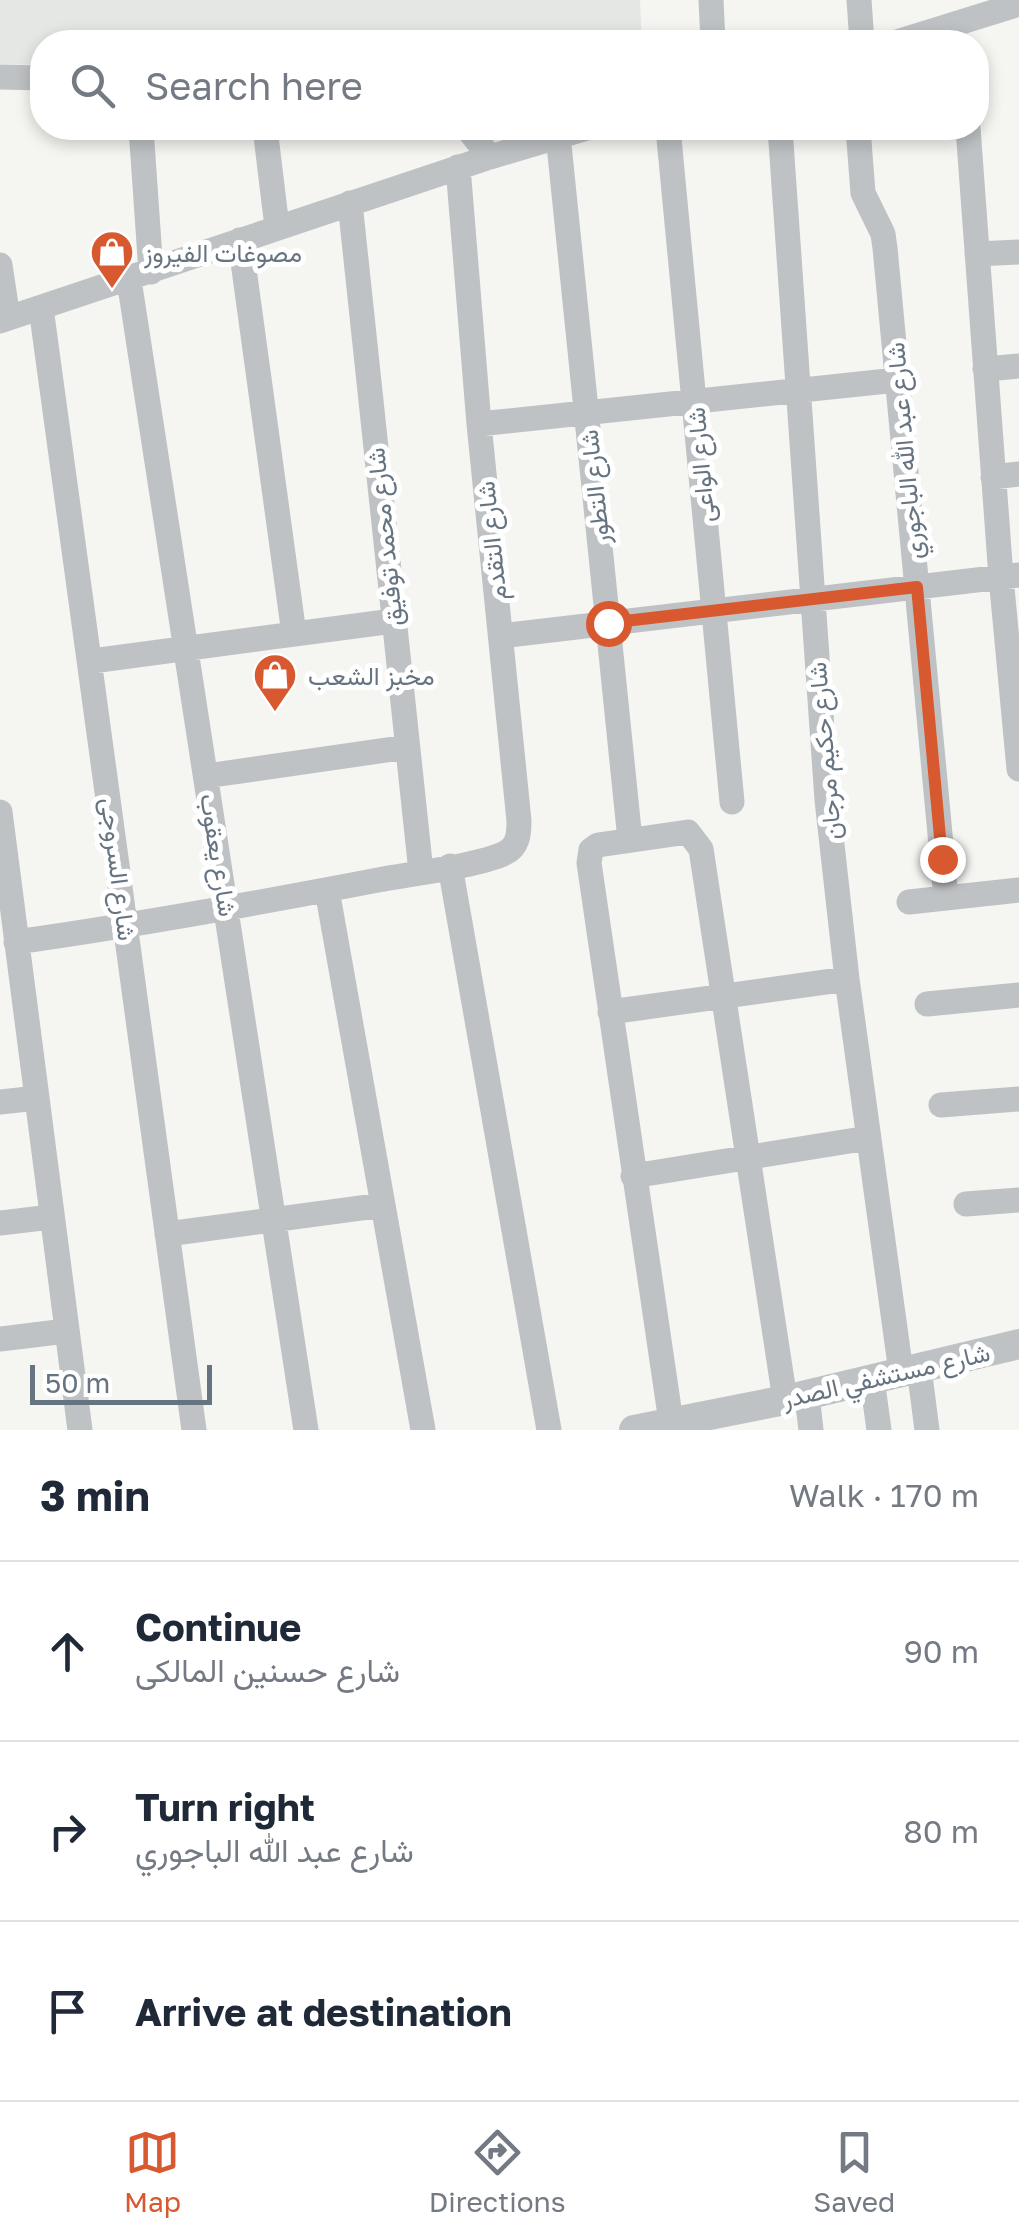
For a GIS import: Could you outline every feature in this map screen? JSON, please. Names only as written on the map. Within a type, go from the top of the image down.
[{"type":"street","points":[[711,0],[712,30]]},
{"type":"street","points":[[860,0],[861,30]]},
{"type":"street","points":[[936,30],[1019,4]]},
{"type":"street","points":[[0,77],[30,78]]},
{"type":"street","name":"شارع يعقوب","points":[[140,140],[140,276],[187,649],[306,1430]]},
{"type":"street","points":[[267,140],[278,227]]},
{"type":"street","points":[[477,140],[490,157]]},
{"type":"street","points":[[0,266],[4,320],[543,140]]},
{"type":"street","name":"شارع التطور","points":[[559,140],[608,623],[618,841]]},
{"type":"street","name":"شارع الواعى","points":[[669,140],[732,802]]},
{"type":"street","name":"شارع حكيم مرجان","points":[[781,140],[827,800],[897,1373]]},
{"type":"street","name":"شارع عبد الله الباجوري","points":[[859,140],[863,194],[883,234],[885,248],[946,898]]},
{"type":"street","points":[[969,140],[985,368],[1006,475],[1019,769]]},
{"type":"street","name":"شارع التقدم","points":[[16,942],[227,909],[450,866],[508,852],[519,833],[458,167]]},
{"type":"street","name":"شارع محمد توفيق","points":[[350,203],[421,872]]},
{"type":"street","points":[[240,240],[294,634]]},
{"type":"street","points":[[977,254],[1019,252]]},
{"type":"street","name":"شارع السروجى","points":[[42,308],[194,1430]]},
{"type":"street","points":[[985,368],[1019,366]]},
{"type":"street","points":[[479,424],[897,380]]},
{"type":"street","points":[[501,636],[1010,576]]},
{"type":"street","points":[[92,661],[393,622]]},
{"type":"street","points":[[206,776],[408,746]]},
{"type":"street","points":[[0,812],[4,884],[16,942],[80,1430]]},
{"type":"street","points":[[671,1422],[588,856],[598,844],[688,832],[698,843],[748,1158],[796,1397],[811,1430]]},
{"type":"street","points":[[450,866],[550,1430]]},
{"type":"street","points":[[328,890],[423,1430]]},
{"type":"street","points":[[908,902],[1019,890]]},
{"type":"street","points":[[610,1012],[847,979]]},
{"type":"street","points":[[927,1004],[1019,995]]},
{"type":"street","points":[[0,1102],[37,1098]]},
{"type":"street","points":[[941,1105],[1019,1099]]},
{"type":"street","points":[[633,1176],[868,1138]]},
{"type":"street","points":[[966,1204],[1019,1200]]},
{"type":"street","points":[[167,1234],[382,1206]]},
{"type":"street","points":[[0,1223],[51,1217]]},
{"type":"street","points":[[0,1339],[66,1331]]},
{"type":"street","name":"شارع مستشفي الصدر","points":[[634,1430],[671,1422],[715,1422],[796,1397],[1019,1344]]},
{"type":"street","points":[[879,1430],[897,1373]]},
{"type":"street","points":[[897,1373],[927,1430]]},
{"type":"shaded area","points":[[0,0],[640,0],[641,30],[30,30],[30,65],[0,64]]},
{"type":"place","name":"مصوغات الفيروز","points":[[112,290]]},
{"type":"place","name":"مخبز الشعب","points":[[275,713]]},
{"type":"route","points":[[608,623],[917,587],[942,859]]}]
